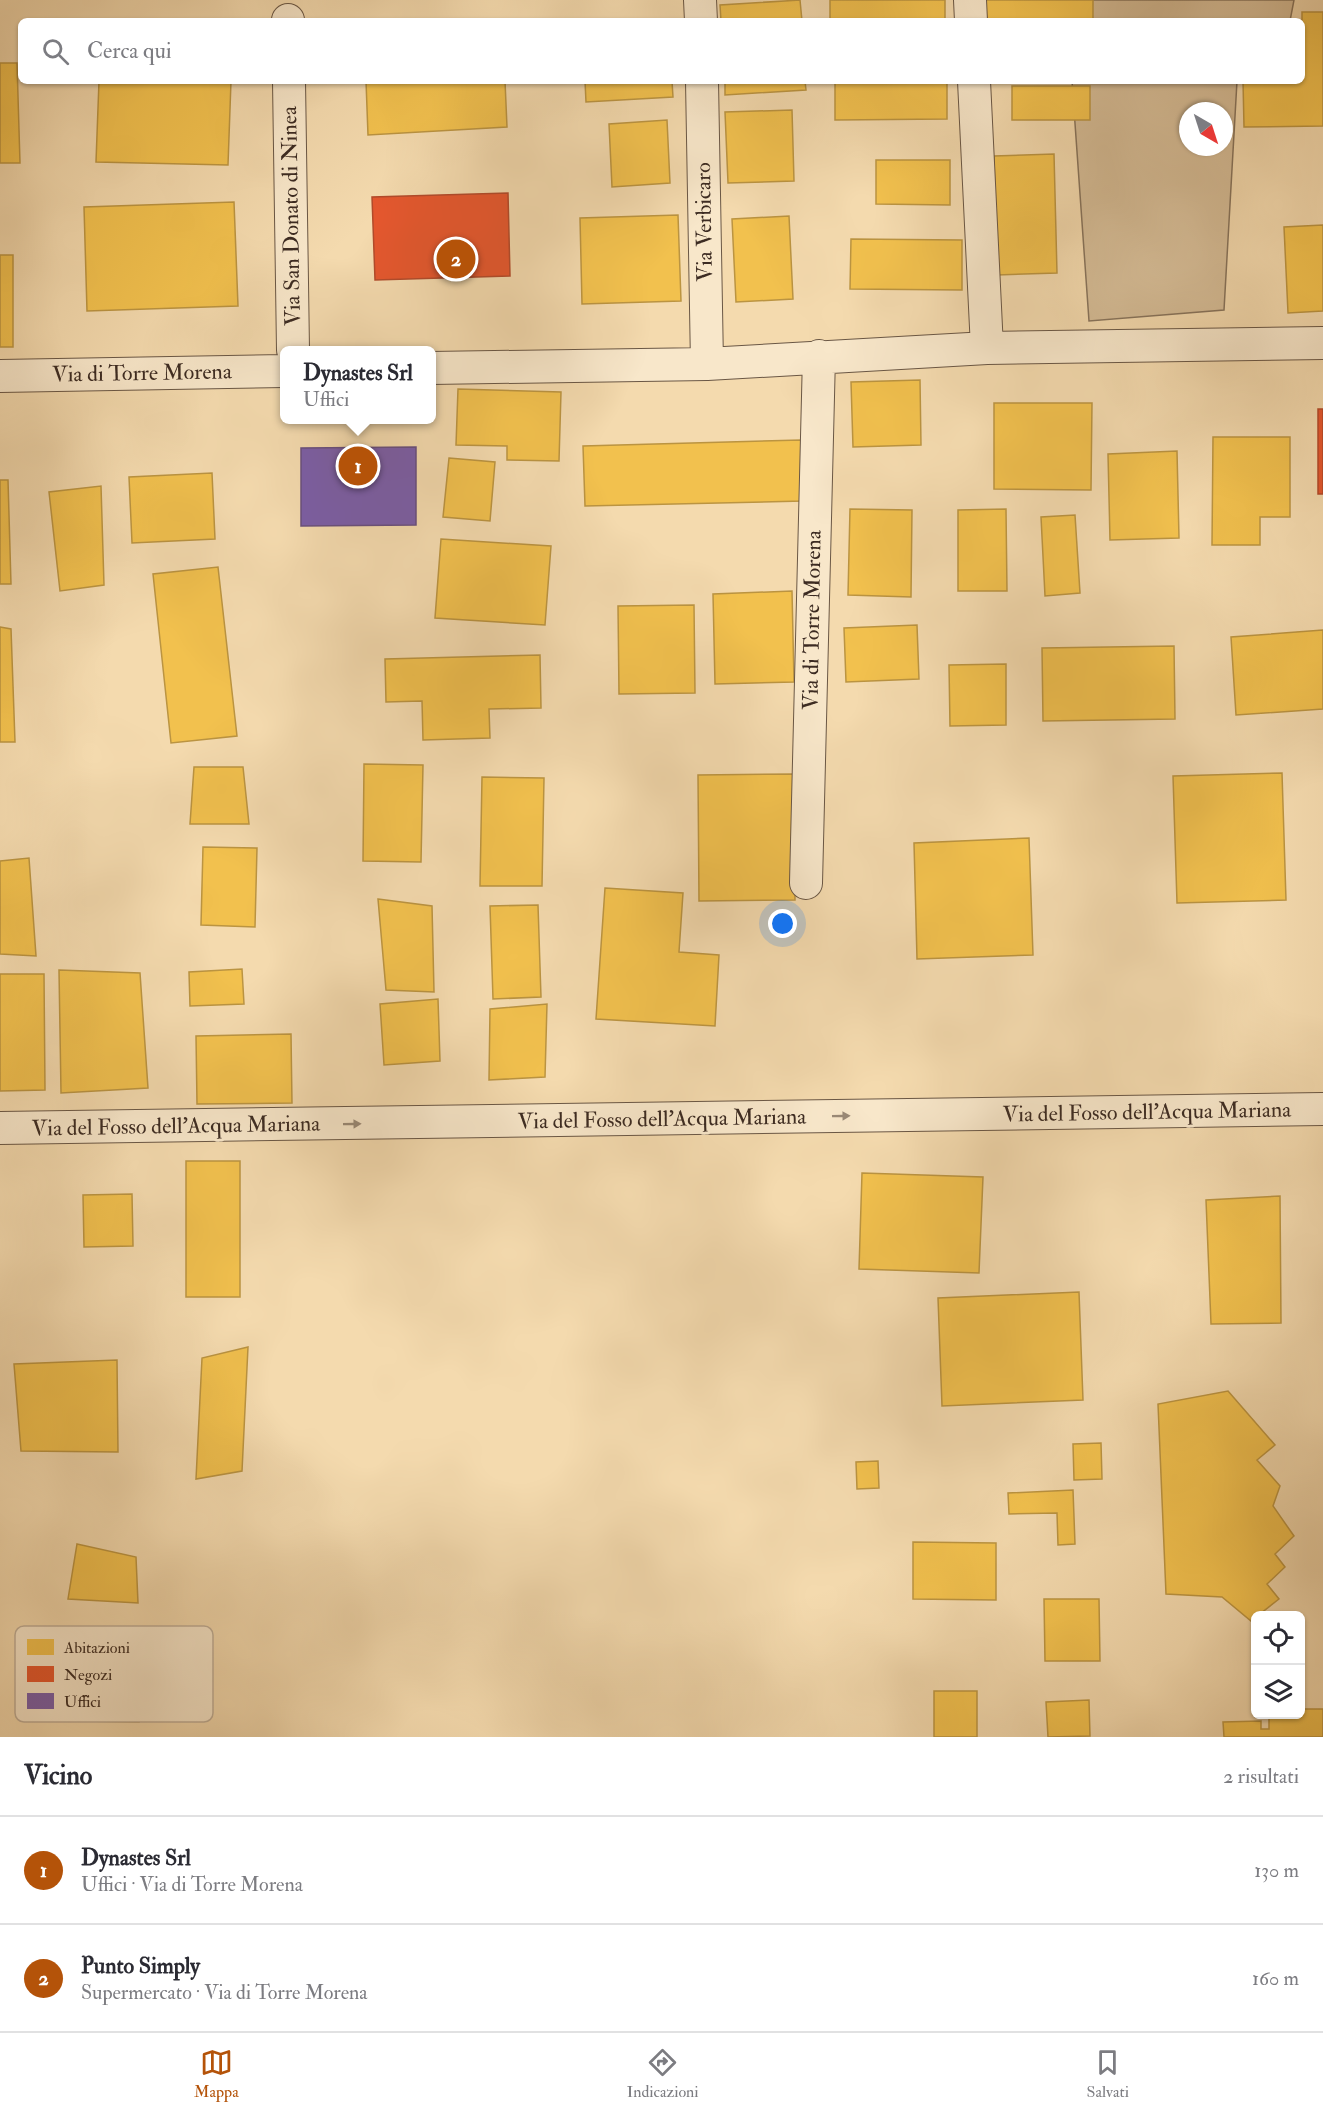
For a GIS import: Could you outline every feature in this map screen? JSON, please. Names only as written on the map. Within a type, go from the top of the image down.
[{"type":"street","points":[[700,0],[700,18]]},
{"type":"street","points":[[970,0],[971,18]]},
{"type":"street","name":"Via San Donato di Ninea","points":[[289,84],[293,346]]},
{"type":"street","name":"Via Verbicaro","points":[[702,84],[707,364]]},
{"type":"street","points":[[974,84],[987,348]]},
{"type":"street","points":[[436,368],[707,364],[987,348],[1323,343]]},
{"type":"street","name":"Via di Torre Morena","points":[[806,884],[819,356]]},
{"type":"street","name":"Via di Torre Morena","points":[[0,376],[280,371]]},
{"type":"street","name":"Via del Fosso dell'Acqua Mariana","points":[[0,1128],[1323,1109]]},
{"type":"shaded area","points":[[1066,0],[1294,0],[1291,18],[1067,18]]},
{"type":"shaded area","points":[[1072,84],[1237,84],[1233,151],[1233,102],[1179,102],[1179,156],[1233,156],[1224,310],[1089,321]]},
{"type":"building: Abitazioni","points":[[800,0],[802,18],[721,18],[720,5]]},
{"type":"building: Abitazioni","points":[[830,0],[945,0],[945,18],[830,18]]},
{"type":"building: Abitazioni","points":[[986,0],[1093,0],[1093,18],[986,18]]},
{"type":"building: Abitazioni","points":[[1302,12],[1323,12],[1323,126],[1244,127],[1243,84],[1305,84],[1305,18],[1302,18]]},
{"type":"building: Abitazioni","points":[[0,63],[17,63],[20,163],[0,163]]},
{"type":"building: Abitazioni","points":[[99,84],[231,84],[228,165],[96,162]]},
{"type":"building: Abitazioni","points":[[366,84],[505,84],[507,127],[368,135]]},
{"type":"building: Abitazioni","points":[[585,84],[672,84],[673,97],[586,102]]},
{"type":"building: Abitazioni","points":[[725,84],[805,84],[806,90],[725,95]]},
{"type":"building: Abitazioni","points":[[835,84],[947,84],[947,119],[835,120]]},
{"type":"building: Abitazioni","points":[[1012,86],[1090,86],[1090,120],[1012,120]]},
{"type":"building: Abitazioni","points":[[792,110],[794,181],[728,183],[725,112]]},
{"type":"building: Abitazioni","points":[[667,120],[670,183],[612,187],[609,124]]},
{"type":"building: Abitazioni","points":[[1054,154],[1057,273],[997,275],[994,156]]},
{"type":"building: Abitazioni","points":[[876,160],[950,160],[950,205],[876,204]]},
{"type":"building: Abitazioni","points":[[234,202],[238,306],[87,311],[84,207]]},
{"type":"building: Abitazioni","points":[[678,215],[681,301],[582,304],[580,218]]},
{"type":"building: Abitazioni","points":[[789,216],[793,299],[736,302],[732,219]]},
{"type":"building: Abitazioni","points":[[1323,225],[1323,311],[1288,313],[1284,227]]},
{"type":"building: Abitazioni","points":[[851,239],[962,240],[962,290],[850,289]]},
{"type":"building: Abitazioni","points":[[0,255],[13,255],[13,347],[0,347]]},
{"type":"building: Abitazioni","points":[[920,380],[921,445],[853,447],[851,382]]},
{"type":"building: Abitazioni","points":[[458,389],[561,392],[559,461],[507,460],[507,446],[456,445]]},
{"type":"building: Abitazioni","points":[[994,403],[1092,403],[1091,490],[994,489]]},
{"type":"building: Abitazioni","points":[[1213,437],[1290,437],[1290,517],[1260,517],[1260,545],[1212,545]]},
{"type":"building: Abitazioni","points":[[801,440],[803,501],[585,506],[583,446]]},
{"type":"building: Abitazioni","points":[[1177,451],[1179,538],[1110,540],[1108,454]]},
{"type":"building: Abitazioni","points":[[449,458],[495,462],[490,521],[443,517]]},
{"type":"building: Abitazioni","points":[[212,473],[215,539],[132,543],[129,477]]},
{"type":"building: Abitazioni","points":[[0,480],[8,480],[11,584],[0,584]]},
{"type":"building: Abitazioni","points":[[101,486],[104,585],[60,591],[49,492]]},
{"type":"building: Abitazioni","points":[[850,509],[912,510],[911,597],[848,595]]},
{"type":"building: Abitazioni","points":[[1006,509],[1007,591],[958,591],[958,510]]},
{"type":"building: Abitazioni","points":[[1075,515],[1080,593],[1045,596],[1041,517]]},
{"type":"building: Abitazioni","points":[[441,539],[551,546],[545,625],[435,618]]},
{"type":"building: Abitazioni","points":[[218,567],[237,736],[171,743],[153,574]]},
{"type":"building: Abitazioni","points":[[792,591],[794,682],[715,684],[713,594]]},
{"type":"building: Abitazioni","points":[[694,605],[695,693],[619,694],[618,606]]},
{"type":"building: Abitazioni","points":[[917,625],[919,679],[846,682],[844,628]]},
{"type":"building: Abitazioni","points":[[0,627],[11,629],[15,742],[0,742]]},
{"type":"building: Abitazioni","points":[[1323,630],[1323,709],[1236,715],[1231,637]]},
{"type":"building: Abitazioni","points":[[1174,646],[1175,719],[1043,721],[1042,648]]},
{"type":"building: Abitazioni","points":[[540,655],[541,708],[489,709],[490,738],[423,740],[422,701],[386,702],[385,659]]},
{"type":"building: Abitazioni","points":[[1006,664],[1006,725],[950,726],[949,665]]},
{"type":"building: Abitazioni","points":[[364,764],[423,765],[421,862],[363,861]]},
{"type":"building: Abitazioni","points":[[194,767],[243,767],[249,824],[190,824]]},
{"type":"building: Abitazioni","points":[[1282,773],[1286,900],[1177,903],[1173,776]]},
{"type":"building: Abitazioni","points":[[794,774],[795,900],[699,901],[698,775]]},
{"type":"building: Abitazioni","points":[[482,777],[544,778],[542,886],[480,886]]},
{"type":"building: Abitazioni","points":[[1029,838],[1033,955],[917,959],[914,843]]},
{"type":"building: Abitazioni","points":[[203,847],[257,848],[255,927],[201,925]]},
{"type":"building: Abitazioni","points":[[29,858],[36,956],[0,954],[0,861]]},
{"type":"building: Abitazioni","points":[[605,888],[683,893],[679,952],[719,955],[715,1026],[596,1019]]},
{"type":"building: Abitazioni","points":[[378,899],[432,906],[434,992],[386,990]]},
{"type":"building: Abitazioni","points":[[538,905],[541,997],[493,999],[490,906]]},
{"type":"building: Abitazioni","points":[[242,969],[244,1004],[190,1006],[189,972]]},
{"type":"building: Abitazioni","points":[[59,970],[140,973],[148,1088],[61,1093]]},
{"type":"building: Abitazioni","points":[[0,974],[44,974],[45,1090],[0,1091]]},
{"type":"building: Abitazioni","points":[[438,999],[440,1061],[384,1065],[380,1004]]},
{"type":"building: Abitazioni","points":[[547,1004],[545,1077],[489,1080],[490,1009]]},
{"type":"building: Abitazioni","points":[[291,1034],[292,1103],[197,1104],[196,1036]]},
{"type":"building: Abitazioni","points":[[186,1161],[240,1161],[240,1297],[186,1297]]},
{"type":"building: Abitazioni","points":[[862,1173],[983,1177],[979,1273],[859,1269]]},
{"type":"building: Abitazioni","points":[[132,1194],[133,1246],[84,1247],[83,1195]]},
{"type":"building: Abitazioni","points":[[1280,1196],[1281,1323],[1211,1324],[1206,1200]]},
{"type":"building: Abitazioni","points":[[1079,1292],[1083,1400],[942,1406],[938,1298]]},
{"type":"building: Abitazioni","points":[[248,1347],[242,1471],[196,1479],[202,1358]]},
{"type":"building: Abitazioni","points":[[117,1360],[118,1452],[21,1451],[14,1364]]},
{"type":"building: Abitazioni","points":[[1228,1391],[1275,1445],[1257,1460],[1280,1486],[1273,1506],[1294,1536],[1275,1554],[1285,1567],[1267,1584],[1279,1599],[1264,1611],[1251,1611],[1251,1621],[1222,1597],[1166,1594],[1158,1404]]},
{"type":"building: Abitazioni","points":[[1101,1443],[1102,1479],[1074,1480],[1073,1444]]},
{"type":"building: Abitazioni","points":[[878,1461],[879,1488],[857,1489],[856,1462]]},
{"type":"building: Abitazioni","points":[[1073,1490],[1075,1544],[1058,1545],[1057,1513],[1009,1514],[1008,1493]]},
{"type":"building: Abitazioni","points":[[913,1542],[996,1543],[996,1600],[913,1599]]},
{"type":"building: Abitazioni","points":[[77,1544],[136,1557],[138,1603],[68,1599]]},
{"type":"building: Abitazioni","points":[[1044,1599],[1099,1599],[1100,1661],[1045,1661]]},
{"type":"building: Abitazioni","points":[[934,1691],[977,1691],[977,1737],[934,1737]]},
{"type":"building: Abitazioni","points":[[1089,1700],[1090,1736],[1048,1737],[1046,1702]]},
{"type":"building: Abitazioni","points":[[1305,1709],[1323,1709],[1323,1737],[1224,1737],[1223,1722],[1261,1721],[1261,1729],[1269,1729],[1269,1719],[1305,1719]]},
{"type":"building: Negozi","points":[[508,193],[510,276],[375,280],[372,197]]},
{"type":"building: Negozi","points":[[1318,409],[1323,409],[1323,494],[1318,494]]},
{"type":"building: Uffici","points":[[416,447],[416,525],[301,526],[301,448]]},
{"type":"place","name":"Punto Simply","points":[[456,259]]},
{"type":"place","name":"Dynastes Srl","points":[[358,466]]}]
